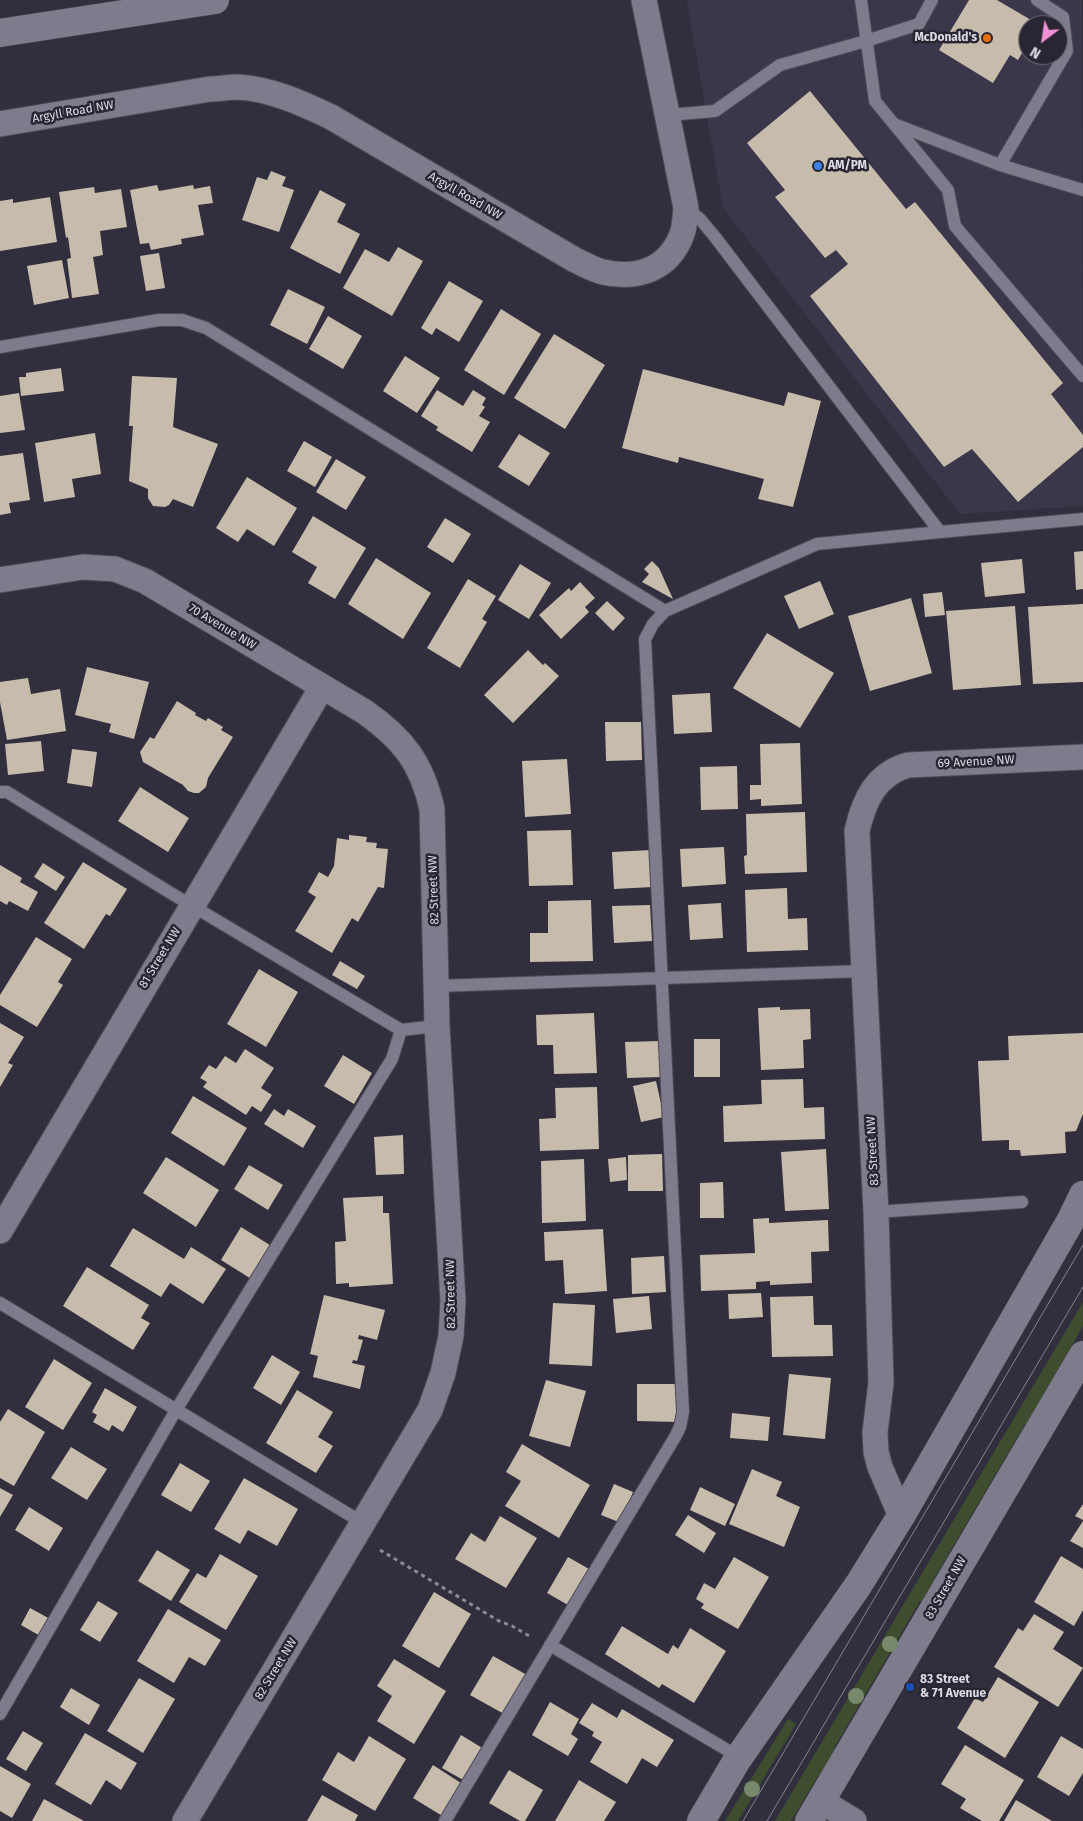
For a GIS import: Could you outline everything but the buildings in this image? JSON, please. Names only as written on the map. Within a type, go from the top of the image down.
[{"type":"main road","points":[[0,33],[214,0]]},
{"type":"main road","points":[[701,1821],[739,1757],[859,1584],[901,1516],[1072,1220],[1083,1195]]},
{"type":"main road","name":"83 Street NW","points":[[815,1811],[1083,1356]]},
{"type":"street","name":"Argyll Road NW","points":[[0,124],[210,89],[238,87],[271,93],[296,101],[331,117],[575,260],[602,272],[629,275],[651,271],[669,256],[682,234],[686,208],[644,0]]},
{"type":"street","name":"70 Avenue NW","points":[[0,580],[83,567],[115,569],[145,581],[384,725],[399,740],[415,761]]},
{"type":"street","name":"81 Street NW","points":[[0,1230],[322,687]]},
{"type":"street","name":"69 Avenue NW","points":[[876,786],[895,769],[908,765],[1083,757]]},
{"type":"street","name":"82 Street NW","points":[[186,1821],[430,1410],[443,1373],[451,1336],[453,1300],[437,1026],[432,809],[427,786],[415,761]]},
{"type":"street","name":"83 Street NW","points":[[876,786],[867,799],[857,831],[876,1212],[881,1383],[875,1432],[876,1452],[880,1468],[901,1516]]},
{"type":"street","points":[[815,1811],[854,1821]]},
{"type":"lane","points":[[861,0],[875,101],[948,190],[955,226],[1083,376]]},
{"type":"lane","points":[[668,116],[715,112],[780,65],[919,24],[932,0]]},
{"type":"lane","points":[[1000,165],[1067,52],[1063,17],[1038,0]]},
{"type":"lane","points":[[894,124],[1000,165],[1083,190]]},
{"type":"lane","points":[[686,208],[700,219],[715,237],[940,532]]},
{"type":"lane","points":[[0,347],[159,320],[182,320],[206,328],[665,611]]},
{"type":"lane","points":[[445,1821],[676,1437],[683,1412],[645,639],[653,624],[665,611],[817,544],[1083,520]]},
{"type":"lane","points":[[0,792],[7,792],[192,906],[401,1030],[437,1026]]},
{"type":"lane","points":[[437,986],[863,971]]},
{"type":"lane","points":[[0,1714],[176,1410],[392,1058],[401,1030]]},
{"type":"lane","points":[[876,1212],[1022,1202]]},
{"type":"lane","points":[[0,1303],[363,1524]]},
{"type":"lane","points":[[549,1646],[739,1757]]},
{"type":"path","points":[[375,1547],[499,1621],[549,1646]]},
{"type":"shaded area","points":[[688,0],[1082,0],[1083,506],[960,514],[723,208]]},
{"type":"green space","points":[[1083,1302],[1083,1326],[1041,1399],[1042,1402],[1029,1424],[1025,1424],[935,1577],[938,1579],[924,1603],[920,1601],[834,1748],[835,1752],[791,1821],[775,1821]]},
{"type":"green space","points":[[788,1719],[796,1724],[738,1821],[725,1821]]},
{"type":"tram line","points":[[743,1821],[1083,1245]]},
{"type":"tram line","points":[[767,1821],[1083,1287]]},
{"type":"place","name":"McDonald's","points":[[987,38]]},
{"type":"place","name":"AM/PM","points":[[818,166]]},
{"type":"place","name":"83 Street & 71 Avenue","points":[[910,1687]]}]
